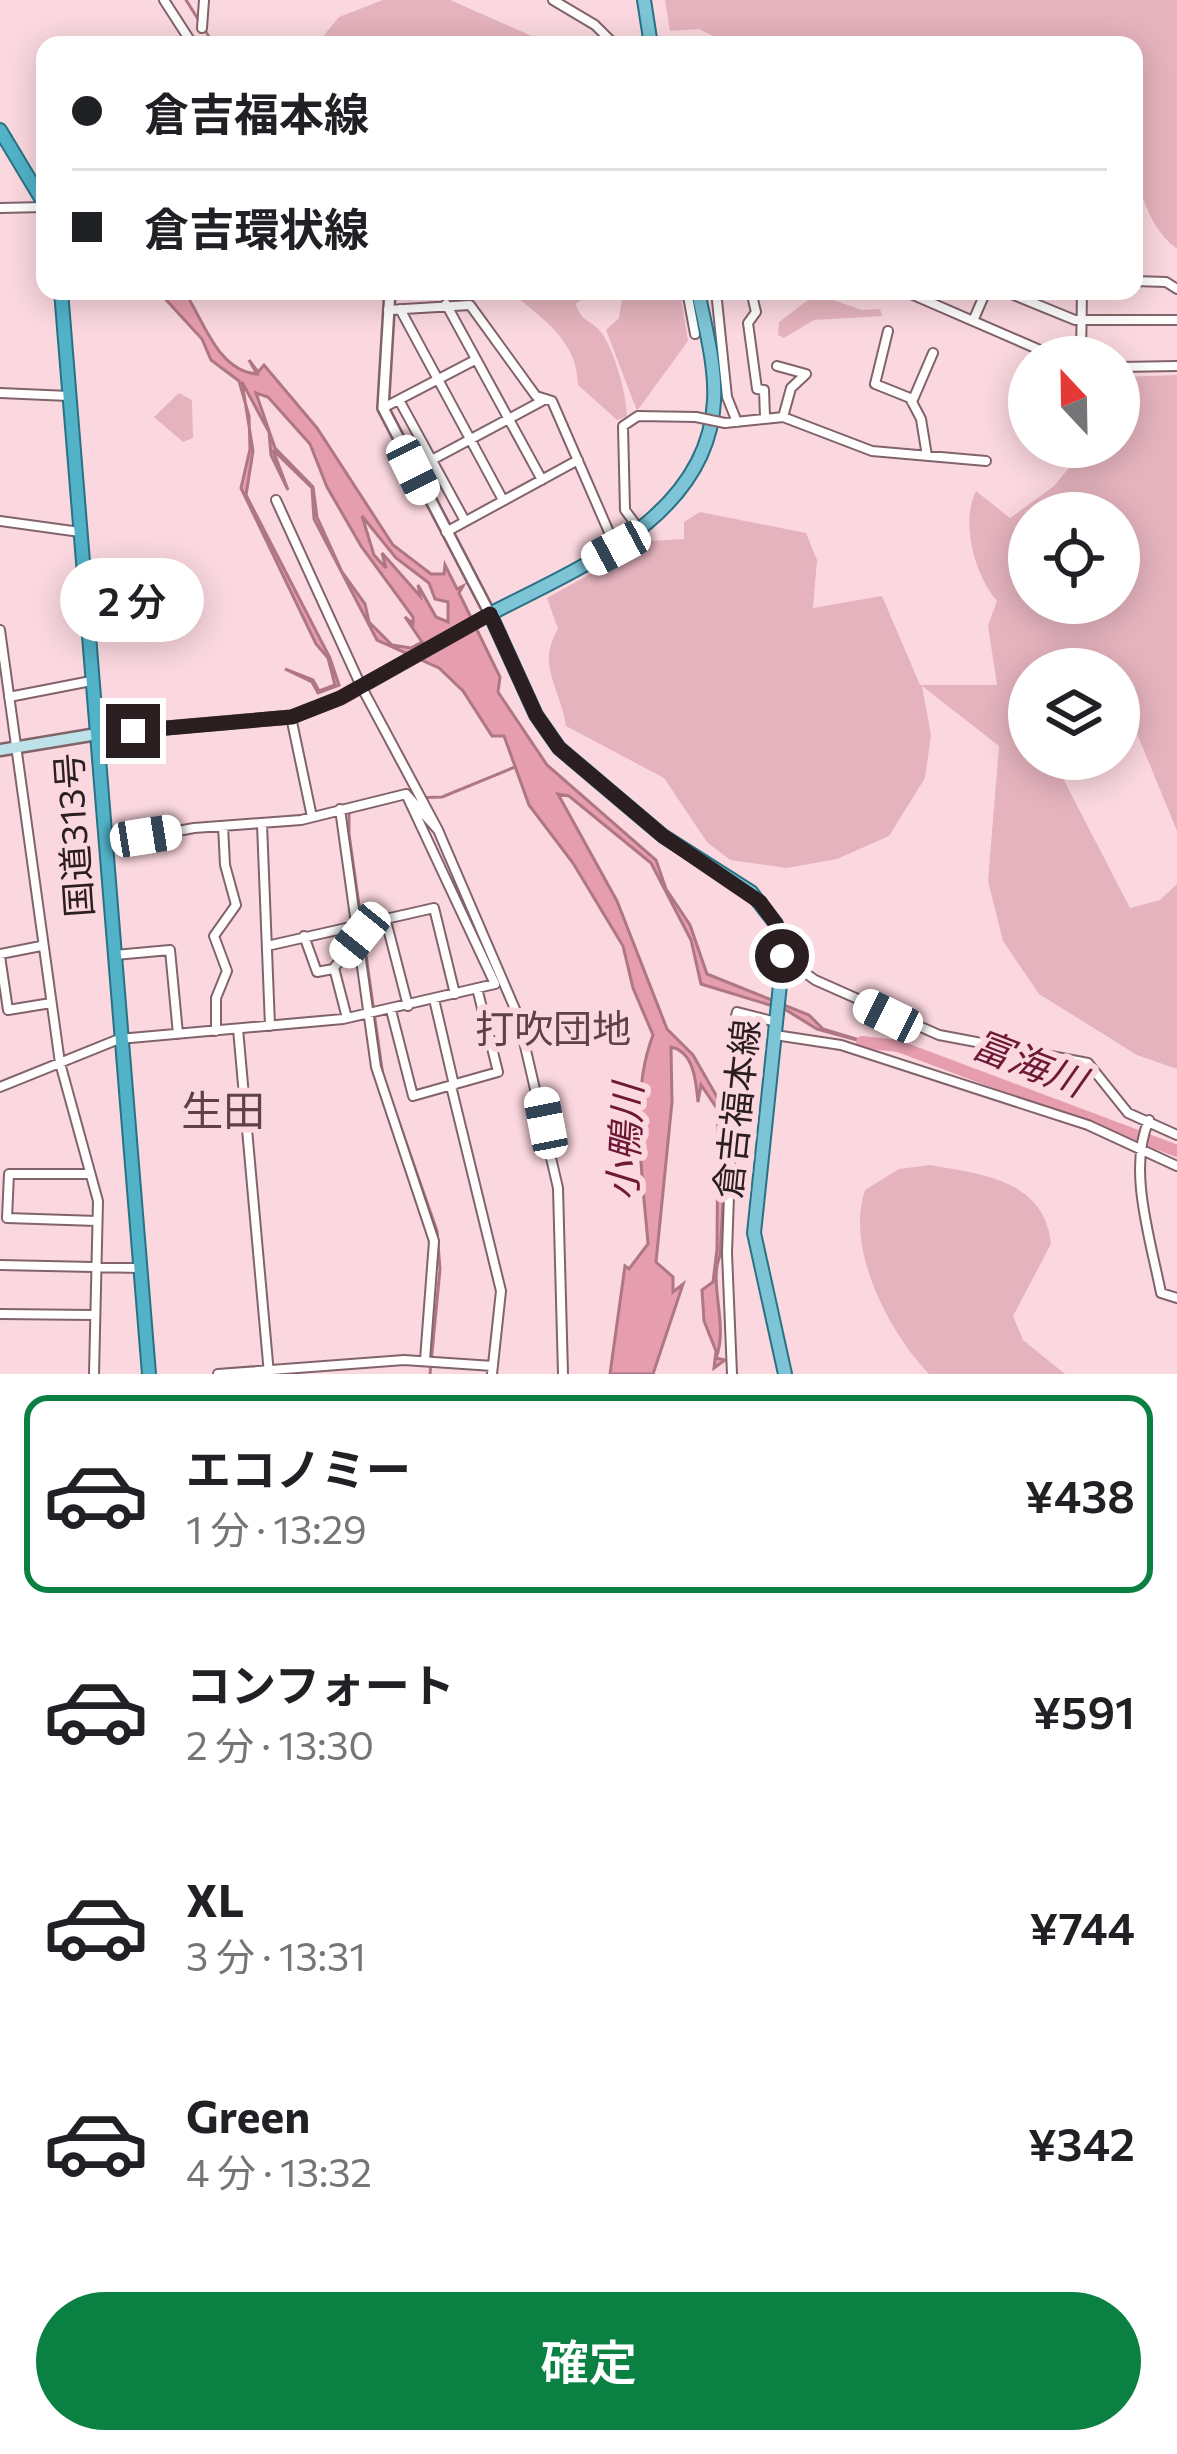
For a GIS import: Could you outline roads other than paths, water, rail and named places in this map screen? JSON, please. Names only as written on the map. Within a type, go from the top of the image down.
[{"type":"highway","points":[[0,130],[36,191]]},
{"type":"highway","name":"国道313号","points":[[62,300],[118,1039],[149,1374]]},
{"type":"main road","points":[[644,0],[650,36]]},
{"type":"main road","points":[[0,750],[97,734],[292,717],[365,683],[616,548],[683,484],[711,425],[714,386],[700,300]]},
{"type":"main road","name":"倉吉福本線","points":[[490,614],[536,715],[559,748],[648,824],[760,902],[776,924],[782,956],[754,1233],[785,1374]]},
{"type":"street","points":[[164,0],[187,36]]},
{"type":"street","points":[[202,28],[204,0]]},
{"type":"street","points":[[553,0],[606,36]]},
{"type":"street","points":[[0,208],[36,206]]},
{"type":"street","points":[[1143,281],[1166,282],[1177,289]]},
{"type":"street","points":[[392,300],[503,500]]},
{"type":"street","points":[[688,300],[694,334]]},
{"type":"street","points":[[717,300],[727,397],[737,422]]},
{"type":"street","points":[[753,300],[756,313],[748,323],[751,369],[757,389],[764,391],[765,417]]},
{"type":"street","points":[[925,300],[1008,336]]},
{"type":"street","points":[[973,321],[982,300]]},
{"type":"street","points":[[1027,300],[1082,322],[1177,320]]},
{"type":"street","points":[[1082,300],[1082,336]]},
{"type":"street","points":[[446,304],[542,480]]},
{"type":"street","points":[[394,309],[470,304],[542,401]]},
{"type":"street","points":[[394,309],[383,408],[490,614]]},
{"type":"street","points":[[888,331],[875,384],[912,401]]},
{"type":"street","points":[[927,456],[912,401],[927,357],[933,353]]},
{"type":"street","points":[[383,408],[475,360]]},
{"type":"street","points":[[777,366],[806,374],[791,388],[783,417]]},
{"type":"street","points":[[1140,367],[1177,366]]},
{"type":"street","points":[[0,393],[69,396]]},
{"type":"street","points":[[399,400],[465,521]]},
{"type":"street","points":[[413,470],[542,401],[552,401],[616,548]]},
{"type":"street","points":[[639,529],[625,510],[623,426],[638,416],[696,417],[725,423],[783,417],[872,451],[986,460]]},
{"type":"street","points":[[445,533],[578,460]]},
{"type":"street","points":[[276,500],[506,980],[541,1096],[561,1217],[563,1374]]},
{"type":"street","points":[[0,521],[80,532]]},
{"type":"street","points":[[0,630],[60,1063],[90,1174],[97,1221],[94,1374]]},
{"type":"street","points":[[9,697],[91,681]]},
{"type":"street","points":[[292,717],[311,817]]},
{"type":"street","points":[[406,794],[438,830]]},
{"type":"street","points":[[105,844],[311,817],[406,794]]},
{"type":"street","points":[[0,1087],[118,1039],[370,1015],[495,984],[406,794]]},
{"type":"street","points":[[340,809],[380,1079],[429,1213],[434,1241],[425,1360]]},
{"type":"street","points":[[262,824],[270,1026]]},
{"type":"street","points":[[216,1031],[216,998],[227,971],[214,936],[236,904],[225,865],[224,826]]},
{"type":"street","points":[[267,946],[434,908],[455,994]]},
{"type":"street","points":[[385,917],[408,1006]]},
{"type":"street","points":[[304,936],[317,971],[334,968],[360,935]]},
{"type":"street","points":[[41,946],[0,955],[8,1010],[51,1004]]},
{"type":"street","points":[[113,955],[170,950],[178,1034]]},
{"type":"street","points":[[782,956],[815,980],[939,1035],[1088,1063],[1128,1113],[1177,1135]]},
{"type":"street","points":[[334,968],[347,1018]]},
{"type":"street","points":[[391,1010],[413,1096],[498,1072],[477,988]]},
{"type":"street","points":[[218,1374],[425,1360],[493,1370],[501,1292],[434,999]]},
{"type":"street","points":[[732,1374],[727,1253],[737,1012],[1139,1145],[1177,1166]]},
{"type":"street","points":[[238,1030],[269,1371]]},
{"type":"street","points":[[1149,1121],[1139,1145],[1160,1293],[1177,1298]]},
{"type":"street","points":[[90,1174],[9,1174],[7,1218],[97,1221]]},
{"type":"street","points":[[0,1265],[140,1268]]},
{"type":"street","points":[[0,1315],[94,1315]]},
{"type":"waterway","points":[[186,0],[198,19]]},
{"type":"waterway","points":[[203,27],[208,36]]},
{"type":"waterway","points":[[411,798],[442,797],[515,767]]},
{"type":"waterway","points":[[378,805],[349,812],[349,834],[383,1076]]},
{"type":"waterway","name":"富海川","points":[[862,1042],[898,1046],[1177,1151]]},
{"type":"waterway","points":[[394,1108],[437,1231],[440,1269],[430,1374]]},
{"type":"district","name":"打吹団地","points":[[553,1029]]},
{"type":"district","name":"生田","points":[[223,1111]]},
{"type":"water label","name":"小鴨川","points":[[625,1142]]}]
